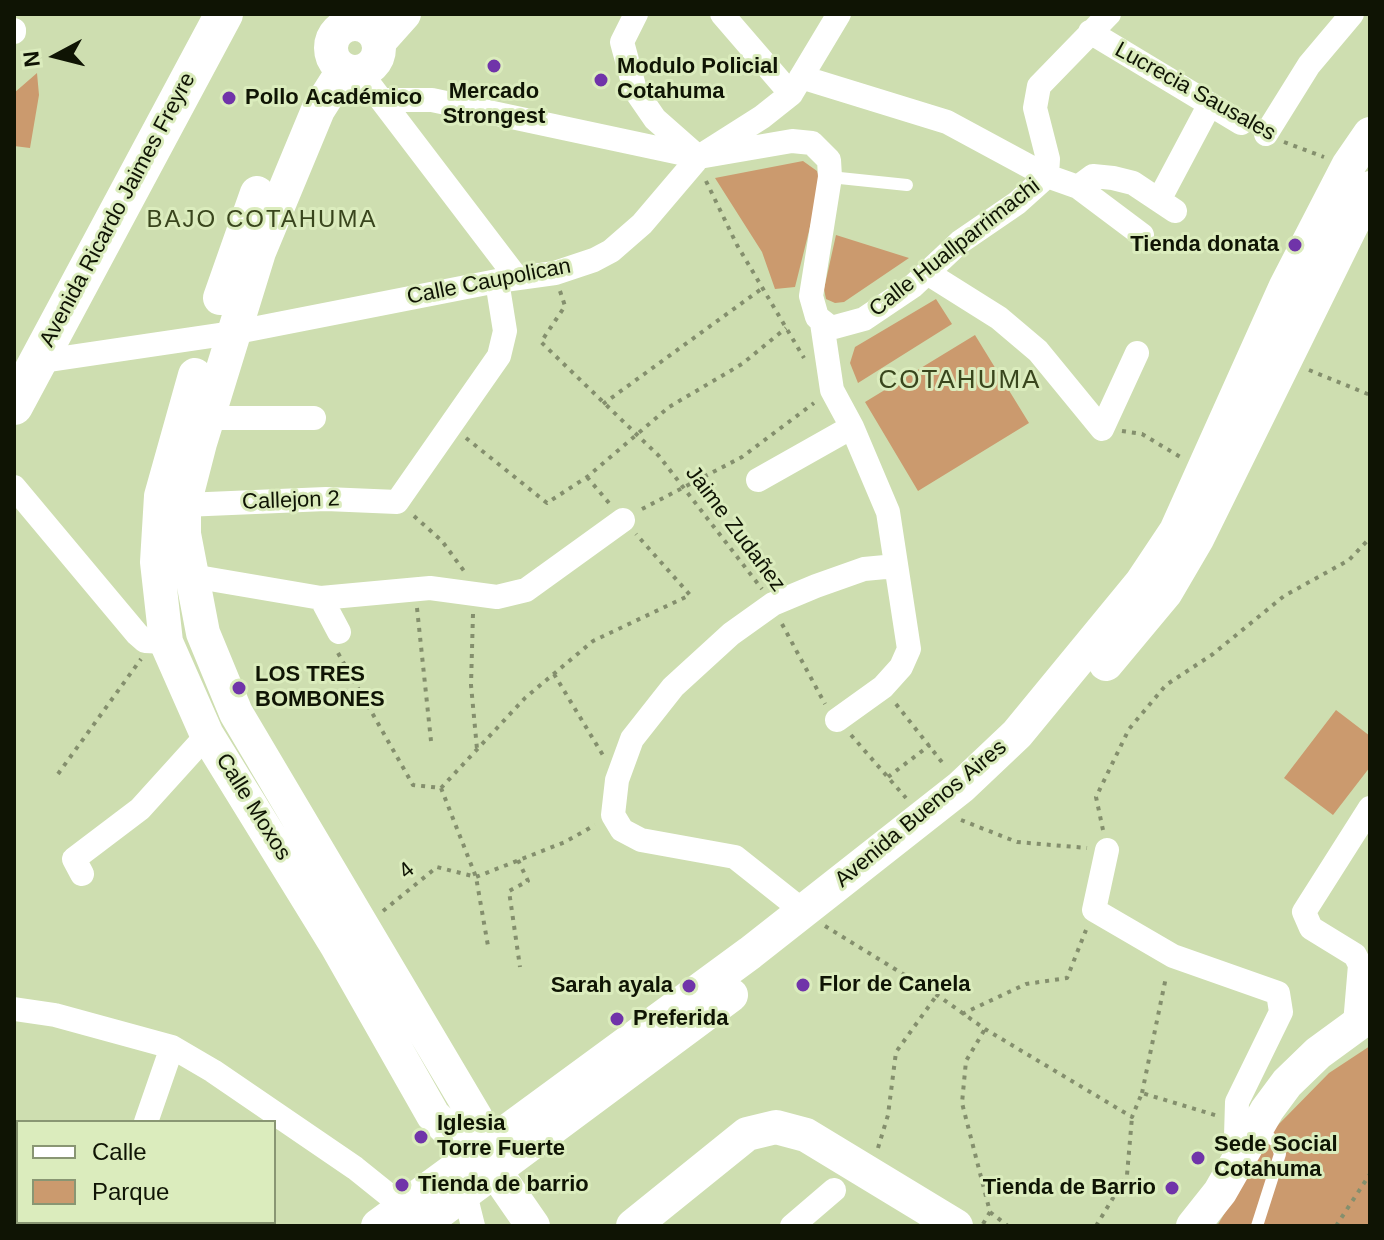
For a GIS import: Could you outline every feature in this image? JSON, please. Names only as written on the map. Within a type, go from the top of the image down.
[{"type":"main road","name":"Avenida Ricardo Jaimes Freyre","points":[[14,406],[224,14]]},
{"type":"main road","points":[[156,642],[161,496],[220,335],[236,245],[289,119],[348,37],[404,14]]},
{"type":"main road","name":"Avenida Buenos Aires","points":[[406,1220],[484,1155],[812,917],[960,803],[1099,672],[1166,592],[1227,482],[1285,359],[1359,177],[1370,134]]},
{"type":"main road","name":"Avenida Buenos Aires","points":[[812,917],[923,818],[960,803],[1142,582],[1176,531],[1286,286],[1359,177]]},
{"type":"main road","name":"Calle Moxos","points":[[220,335],[207,418],[184,505],[184,534],[203,633],[236,713],[365,925],[476,1118],[484,1155]]},
{"type":"main road","name":"Calle Moxos","points":[[156,642],[207,735],[354,973],[433,1115],[457,1139],[484,1155]]},
{"type":"main road","points":[[1193,1226],[1220,1192],[1246,1132],[1302,1066],[1362,1019]]},
{"type":"main road","points":[[633,1226],[747,1134],[762,1129],[792,1129],[871,1173],[946,1223]]},
{"type":"main road","points":[[484,1155],[533,1226]]},
{"type":"main road","name":"Avenida Buenos Aires","points":[[406,1220],[469,1210],[484,1155]]},
{"type":"street","points":[[636,14],[622,42],[635,90],[655,119],[699,157]]},
{"type":"street","points":[[722,14],[796,85],[947,122],[1047,176],[1078,187],[1142,235]]},
{"type":"street","name":"Calle Caupolican","points":[[36,362],[220,335],[507,279],[555,273],[611,251],[670,195],[699,157],[762,117],[796,85],[839,14]]},
{"type":"street","name":"Calle Huallparrimachi","points":[[822,323],[831,328],[864,319],[929,274],[960,242],[1017,203],[1047,176],[1048,159],[1035,108],[1039,86],[1109,14]]},
{"type":"street","points":[[1266,134],[1309,65],[1352,14]]},
{"type":"street","name":"Lucrecia Sausales","points":[[1090,32],[1241,123]]},
{"type":"street","points":[[348,37],[382,100],[507,279],[505,331],[499,356],[397,502]]},
{"type":"street","points":[[382,100],[432,100],[699,157],[792,141],[812,143],[829,160],[830,177],[811,296],[822,323],[829,392],[852,427],[882,494],[909,649],[901,667],[883,687],[837,720]]},
{"type":"street","points":[[1078,187],[1093,176],[1113,178],[1133,183],[1167,206],[1210,104]]},
{"type":"street","points":[[929,274],[999,318],[1038,351],[1102,429],[1137,353]]},
{"type":"street","points":[[207,418],[314,418]]},
{"type":"street","points":[[758,480],[852,427]]},
{"type":"street","name":"Calle Moxos","points":[[14,487],[156,642]]},
{"type":"street","name":"Callejon 2","points":[[184,505],[326,499],[397,502]]},
{"type":"street","points":[[192,576],[321,598],[415,590],[497,597],[526,590],[623,520]]},
{"type":"street","points":[[812,917],[735,857],[641,840],[622,830],[613,815],[617,780],[632,739],[673,687],[731,634],[773,604],[864,569],[896,566]]},
{"type":"street","points":[[321,598],[339,632]]},
{"type":"street","points":[[82,874],[74,859],[140,809],[207,735]]},
{"type":"street","points":[[1362,1019],[1360,965],[1355,955],[1311,928],[1304,912],[1370,808]]},
{"type":"street","points":[[1107,850],[1094,910],[1173,956],[1273,991],[1281,1000],[1281,1012],[1237,1102],[1246,1132]]},
{"type":"street","points":[[14,1009],[55,1015],[172,1047],[213,1071],[355,1168],[406,1220]]},
{"type":"street","points":[[147,1120],[172,1047]]},
{"type":"street","points":[[796,1225],[834,1190]]},
{"type":"lane","points":[[830,177],[907,185]]},
{"type":"lane","points":[[1246,1132],[1276,1142],[1280,1154],[1257,1226]]},
{"type":"path","name":"Lucrecia Sausales","points":[[1266,134],[1359,177]]},
{"type":"path","points":[[623,520],[742,457],[829,392],[786,328],[711,195],[699,157]]},
{"type":"path","name":"Jaime Zudañez","points":[[555,273],[565,306],[541,342],[635,433],[683,486],[773,604],[826,707],[923,818]]},
{"type":"path","points":[[603,404],[764,287]]},
{"type":"path","points":[[450,426],[547,503],[587,477],[669,407],[742,364],[786,328]]},
{"type":"path","points":[[1285,359],[1370,395]]},
{"type":"path","points":[[1102,429],[1142,434],[1204,472]]},
{"type":"path","points":[[441,788],[525,698],[593,641],[690,595],[587,477]]},
{"type":"path","points":[[397,502],[442,541],[462,567],[473,594],[471,685],[477,749]]},
{"type":"path","points":[[883,687],[930,745],[960,803],[1017,842],[1107,850],[1096,797],[1129,729],[1166,685],[1213,654],[1284,596],[1349,560],[1370,538]]},
{"type":"path","points":[[415,590],[431,741]]},
{"type":"path","points":[[339,632],[335,648],[413,785],[441,788]]},
{"type":"path","points":[[58,774],[156,642]]},
{"type":"path","points":[[554,674],[617,780]]},
{"type":"path","points":[[888,777],[930,745]]},
{"type":"path","points":[[441,788],[476,877],[488,946]]},
{"type":"path","points":[[476,877],[565,842],[613,815]]},
{"type":"path","points":[[518,860],[528,881],[509,891],[520,967]]},
{"type":"path","name":"4","points":[[365,925],[437,867],[476,877]]},
{"type":"path","points":[[962,1014],[1026,984],[1067,978],[1094,910]]},
{"type":"path","points":[[812,917],[937,995],[985,1029],[1132,1117]]},
{"type":"path","points":[[1096,1226],[1127,1175],[1132,1117],[1142,1093],[1173,956]]},
{"type":"path","points":[[871,1173],[888,1115],[896,1052],[937,995]]},
{"type":"path","points":[[985,1029],[966,1061],[962,1103],[990,1212],[1008,1226]]},
{"type":"path","points":[[1142,1093],[1246,1132]]},
{"type":"path","points":[[1336,1226],[1370,1174]]},
{"type":"path","points":[[981,1226],[990,1212]]},
{"type":"green space","points":[[37,73],[39,95],[30,148],[14,146],[14,93]]},
{"type":"green space","points":[[803,161],[817,171],[821,183],[795,287],[775,289],[762,252],[715,178]]},
{"type":"green space","points":[[836,235],[909,258],[844,302],[835,303],[826,299],[824,289]]},
{"type":"green space","points":[[936,299],[952,324],[858,383],[850,363],[855,347]]},
{"type":"green space","points":[[975,335],[1029,423],[918,491],[865,402]]},
{"type":"green space","points":[[1336,710],[1370,736],[1370,767],[1333,815],[1284,778]]},
{"type":"green space","points":[[1370,1046],[1370,1226],[1217,1226],[1276,1127],[1329,1073]]},
{"type":"place","name":"Mercado Strongest","points":[[494,66]]},
{"type":"place","name":"Modulo Policial Cotahuma","points":[[601,80]]},
{"type":"place","name":"Pollo Académico","points":[[229,98]]},
{"type":"place","name":"Tienda donata","points":[[1295,245]]},
{"type":"place","name":"LOS TRES BOMBONES","points":[[239,688]]},
{"type":"place","name":"Flor de Canela","points":[[803,985]]},
{"type":"place","name":"Sarah ayala","points":[[689,986]]},
{"type":"place","name":"Preferida","points":[[617,1019]]},
{"type":"place","name":"Iglesia Torre Fuerte","points":[[421,1137]]},
{"type":"place","name":"Sede Social Cotahuma","points":[[1198,1158]]},
{"type":"place","name":"Tienda de barrio","points":[[402,1185]]},
{"type":"place","name":"Tienda de Barrio","points":[[1172,1188]]},
{"type":"district","name":"BAJO COTAHUMA","points":[[262,220]]},
{"type":"district","name":"COTAHUMA","points":[[960,381]]}]
